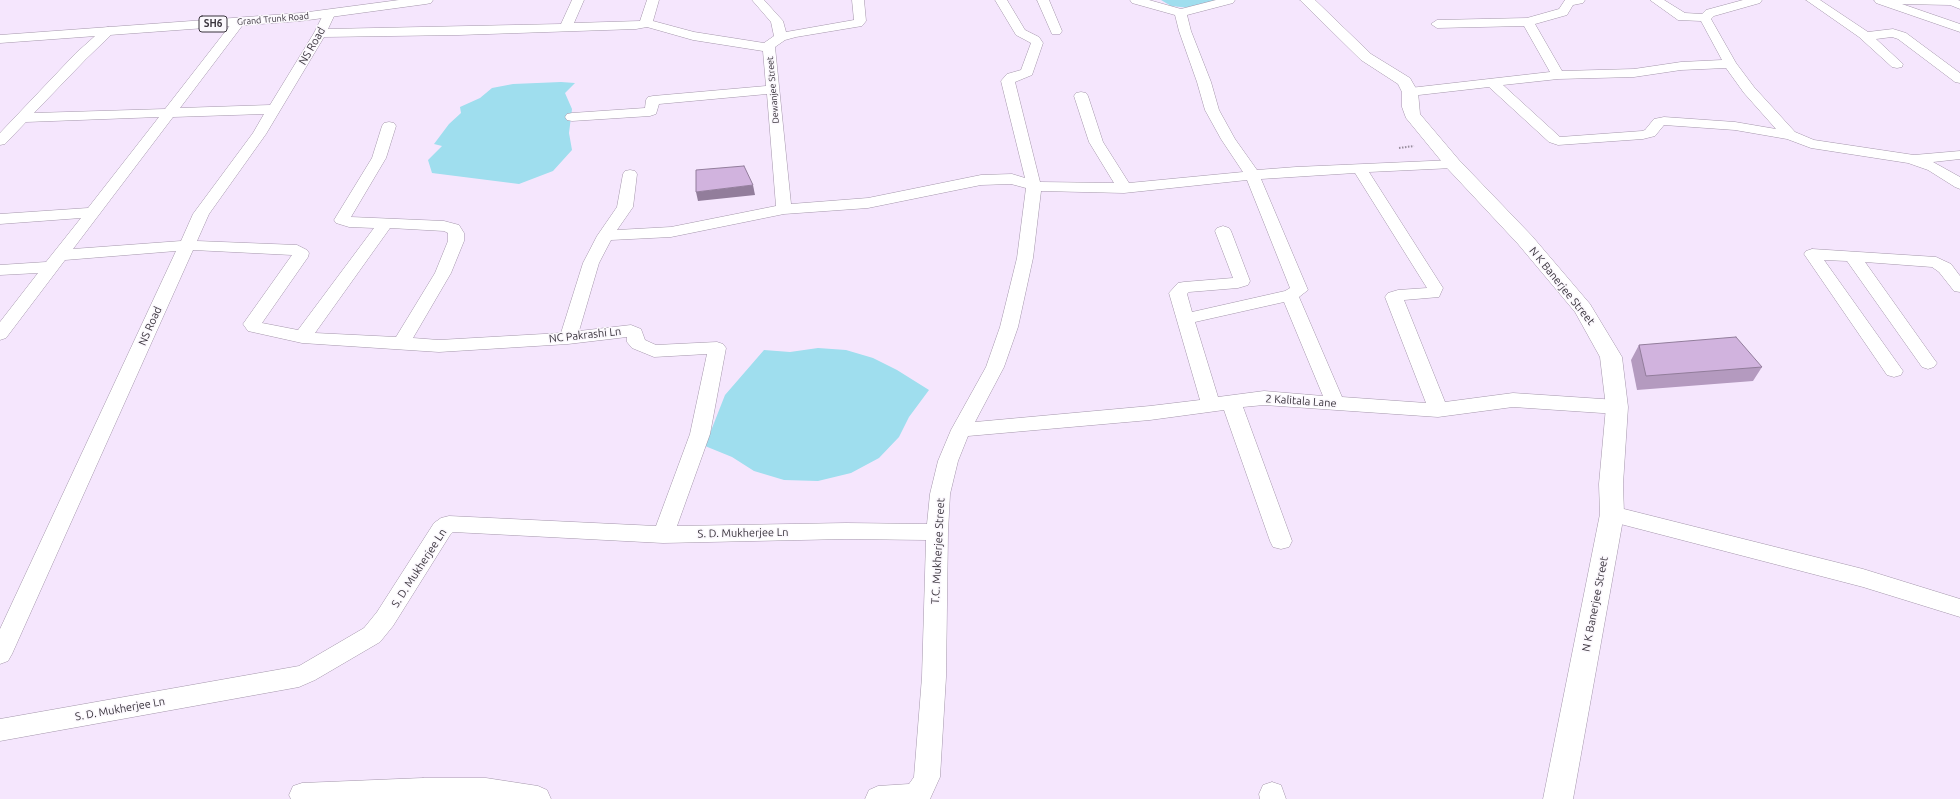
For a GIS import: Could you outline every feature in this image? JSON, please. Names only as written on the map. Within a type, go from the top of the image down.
[{"type":"street","name":"Grand Trunk Road","points":[[0,39],[283,18],[324,8],[426,0]]},
{"type":"street","points":[[566,27],[578,0]]},
{"type":"street","points":[[647,23],[646,18],[654,0]]},
{"type":"street","points":[[758,0],[777,21],[781,37]]},
{"type":"street","points":[[767,47],[781,37],[800,32],[858,23],[860,21],[858,0]]},
{"type":"street","points":[[1001,0],[1020,32],[1035,40],[1037,43],[1026,72],[1012,77],[1008,81],[1034,186]]},
{"type":"street","points":[[1043,0],[1056,31]]},
{"type":"street","points":[[1136,0],[1181,13],[1229,0]]},
{"type":"street","points":[[1307,0],[1366,57],[1405,81],[1410,92],[1558,75],[1634,73],[1681,66],[1730,64]]},
{"type":"street","points":[[1556,0],[1565,9]]},
{"type":"street","points":[[1438,24],[1528,22],[1562,12],[1569,3],[1579,0]]},
{"type":"street","points":[[1656,0],[1682,16],[1705,18],[1710,13],[1756,0]]},
{"type":"street","points":[[1812,0],[1865,36],[1897,64]]},
{"type":"street","points":[[1890,1],[1952,2],[1960,5]]},
{"type":"street","points":[[1890,1],[1960,28]]},
{"type":"street","name":"NS Road","points":[[0,654],[206,205],[259,134],[275,109],[320,33],[324,8]]},
{"type":"street","points":[[1181,13],[1185,31],[1204,82],[1212,110],[1228,139],[1252,174],[1299,290],[1290,295],[1186,319]]},
{"type":"street","points":[[1705,18],[1730,64],[1749,90],[1790,135]]},
{"type":"street","points":[[0,334],[239,22]]},
{"type":"street","points":[[1528,22],[1558,75]]},
{"type":"street","name":"Dewanjee Street","points":[[320,33],[566,27],[647,23],[693,36],[767,47],[770,50],[772,90],[784,209]]},
{"type":"street","points":[[0,141],[81,56],[108,31]]},
{"type":"street","points":[[1865,36],[1893,33],[1902,36],[1960,79]]},
{"type":"street","points":[[1493,83],[1558,141],[1643,135],[1650,133],[1659,122],[1664,121],[1735,126],[1790,135],[1811,144],[1912,159],[1933,167],[1960,184]]},
{"type":"street","points":[[572,117],[650,112],[653,100],[772,90]]},
{"type":"street","name":"N K Banerjee Street","points":[[1410,92],[1410,107],[1412,115],[1453,164],[1525,240],[1583,309],[1612,357],[1617,407],[1611,484],[1612,514],[1558,799]]},
{"type":"street","points":[[1081,96],[1096,142],[1124,188]]},
{"type":"street","points":[[0,124],[20,121],[275,109]]},
{"type":"street","points":[[389,126],[379,158],[342,220],[345,222],[444,226],[453,228],[456,233],[456,241],[443,273],[401,344]]},
{"type":"street","points":[[1912,159],[1960,155]]},
{"type":"street","points":[[605,236],[671,232],[784,209],[860,204],[968,182],[1012,179],[1034,186],[1124,188],[1296,170],[1453,164]]},
{"type":"street","points":[[1359,168],[1435,288],[1433,293],[1398,295],[1394,297],[1438,410]]},
{"type":"street","points":[[568,338],[587,274],[605,236],[625,207],[630,174]]},
{"type":"street","name":"T.C. Mukherjee Street","points":[[878,799],[924,796],[927,777],[934,677],[937,532],[940,494],[948,461],[961,430],[996,367],[1009,327],[1025,258],[1034,186]]},
{"type":"street","points":[[0,219],[94,212]]},
{"type":"street","points":[[302,337],[385,224]]},
{"type":"street","points":[[1223,231],[1242,281],[1238,283],[1181,288],[1178,293],[1186,319],[1221,404],[1281,541]]},
{"type":"street","points":[[0,270],[56,261],[187,245]]},
{"type":"street","name":"NC Pakrashi Ln","points":[[187,245],[300,251],[300,257],[252,324],[254,327],[302,337],[438,346],[568,338],[631,331],[635,333],[638,344],[654,351],[718,349],[700,434],[663,535]]},
{"type":"street","points":[[1894,371],[1812,255],[1817,253],[1936,262],[1945,268],[1960,287]]},
{"type":"street","points":[[1852,256],[1928,363]]},
{"type":"street","points":[[1290,295],[1335,403]]},
{"type":"street","name":"2 Kalitala Lane","points":[[961,430],[1150,413],[1272,398],[1438,410],[1513,400],[1617,407]]},
{"type":"street","points":[[1612,514],[1863,578],[1960,608]]},
{"type":"street","name":"S. D. Mukherjee Ln","points":[[0,730],[307,673],[372,635],[385,619],[442,529],[449,524],[663,535],[846,531],[937,532]]},
{"type":"street","points":[[302,795],[423,790],[486,790],[538,799]]},
{"type":"path","points":[[1393,149],[1436,144]]},
{"type":"water","points":[[1161,0],[1226,0],[1190,8],[1171,6]]},
{"type":"water","points":[[561,82],[575,83],[565,93],[572,109],[569,133],[572,150],[553,171],[519,184],[432,173],[428,160],[442,146],[434,144],[449,124],[461,113],[460,107],[480,98],[492,88],[513,84]]},
{"type":"water","points":[[818,348],[846,350],[873,358],[897,370],[929,390],[909,417],[899,437],[879,458],[851,473],[818,481],[784,480],[754,471],[732,457],[705,446],[725,395],[764,350],[790,352]]},
{"type":"building","points":[[744,166],[753,185],[696,192],[696,170]]},
{"type":"building","points":[[1736,337],[1762,367],[1646,376],[1639,345]]}]
